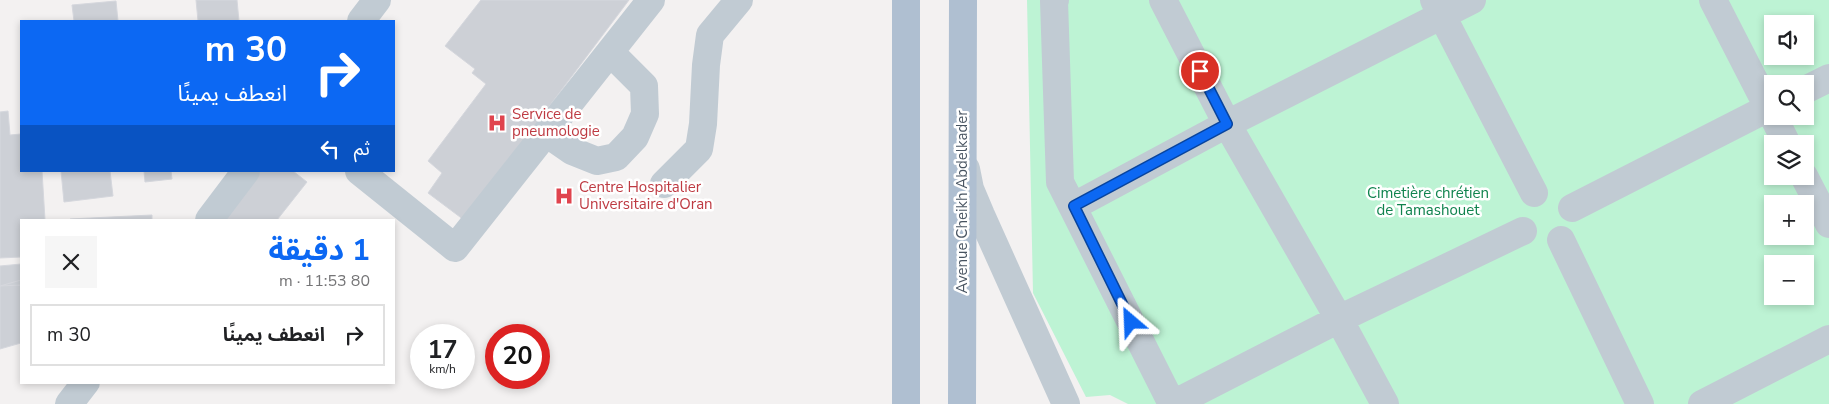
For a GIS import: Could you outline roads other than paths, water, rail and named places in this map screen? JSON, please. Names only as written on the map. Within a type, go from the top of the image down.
[{"type":"main road","points":[[906,0],[906,404]]},
{"type":"main road","name":"Avenue Cheikh Abdelkader","points":[[962,404],[963,0]]},
{"type":"street","points":[[361,20],[377,0]]},
{"type":"street","points":[[361,172],[455,248],[651,0]]},
{"type":"street","points":[[664,184],[698,150],[703,124],[706,65],[710,35],[739,0]]},
{"type":"street","points":[[1055,0],[1060,182],[1074,206],[1172,404],[1339,320],[1523,231]]},
{"type":"street","points":[[1163,0],[1227,124],[1386,404]]},
{"type":"street","points":[[1074,206],[1438,8],[1472,0]]},
{"type":"street","points":[[1713,0],[1764,96]]},
{"type":"street","points":[[1438,8],[1534,193]]},
{"type":"street","points":[[546,133],[572,151],[598,161],[616,157],[635,137],[645,114],[644,86],[610,52]]},
{"type":"street","points":[[1814,86],[1829,78]]},
{"type":"street","points":[[1572,208],[1764,115]]},
{"type":"street","points":[[963,155],[970,189],[1066,404]]},
{"type":"street","points":[[210,219],[245,172]]},
{"type":"street","points":[[1809,185],[1829,224]]},
{"type":"street","points":[[1552,190],[1567,200],[1572,208],[1572,225],[1568,234],[1561,240],[1545,244],[1536,242],[1528,238],[1523,231],[1519,214],[1527,198],[1534,193],[1552,190]]},
{"type":"street","points":[[1561,240],[1640,404]]},
{"type":"street","points":[[1702,404],[1829,339]]},
{"type":"street","points":[[69,404],[84,384]]},
{"type":"place","name":"Service de pneumologie","points":[[497,123]]},
{"type":"place","name":"Centre Hospitalier Universitaire d'Oran","points":[[564,196]]},
{"type":"park label","name":"Cimetière chrétien de Tamashouet","points":[[1428,202]]}]
